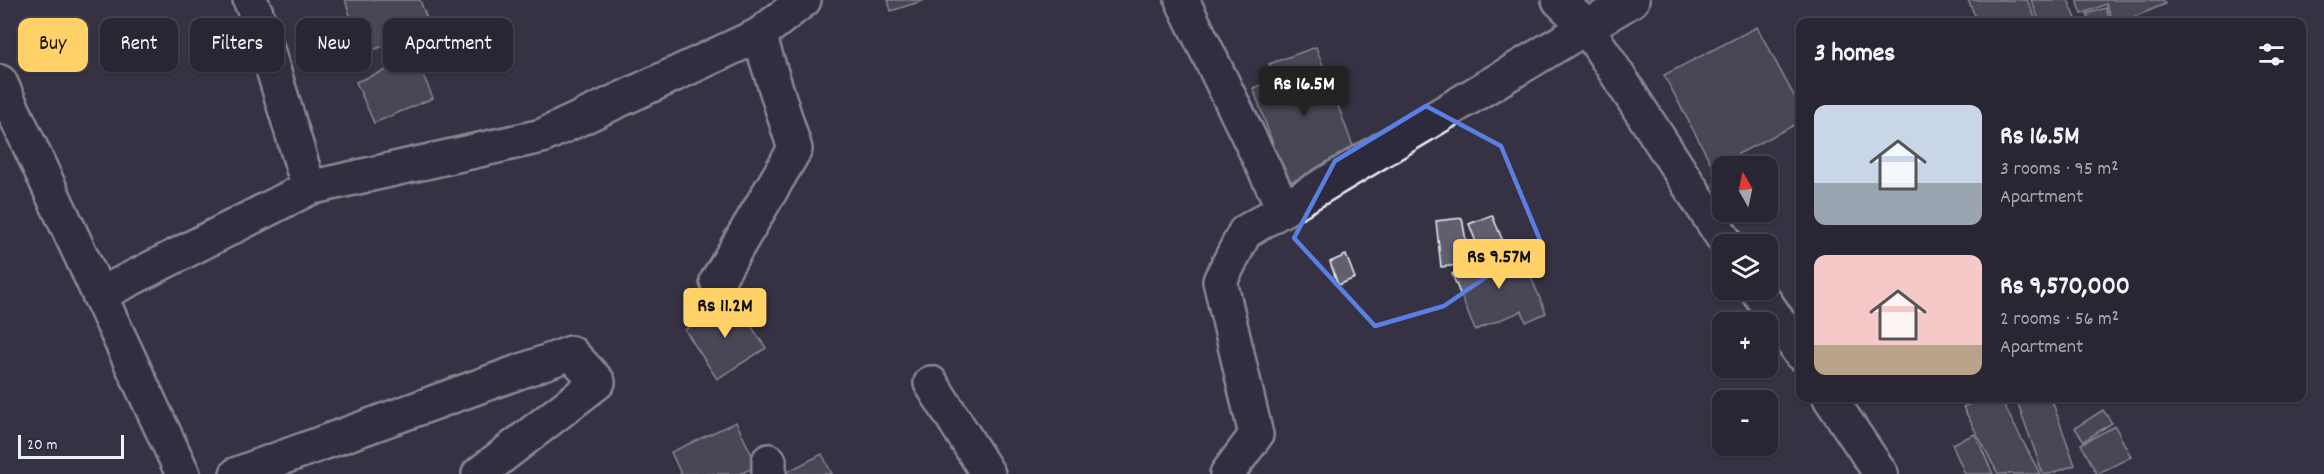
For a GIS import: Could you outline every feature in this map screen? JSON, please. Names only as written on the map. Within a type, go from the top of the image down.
[{"type":"street","points":[[99,295],[309,188],[542,136],[759,35],[804,0]]},
{"type":"street","points":[[1182,0],[1284,209]]},
{"type":"street","points":[[1559,0],[1586,26],[1721,234]]},
{"type":"street","points":[[1227,474],[1256,435],[1220,280],[1245,232],[1632,0]]},
{"type":"street","points":[[262,4],[309,188]]},
{"type":"street","points":[[717,281],[795,148],[759,35]]},
{"type":"street","points":[[0,82],[183,474]]},
{"type":"street","points":[[1764,300],[1796,347]]},
{"type":"street","points":[[237,474],[571,353],[598,382],[479,474]]},
{"type":"street","points":[[931,383],[988,474]]},
{"type":"street","points":[[1833,402],[1881,474]]},
{"type":"highlighted area","points":[[1426,106],[1501,146],[1540,240],[1444,306],[1375,326],[1294,238],[1335,161]]},
{"type":"building","points":[[345,0],[420,0],[427,18],[383,18],[383,46],[371,50],[371,18],[351,18]]},
{"type":"building","points":[[888,0],[925,0],[891,11]]},
{"type":"building","points":[[1968,0],[2027,0],[2035,18],[1976,18]]},
{"type":"building","points":[[2031,0],[2068,0],[2076,18],[2038,18]]},
{"type":"building","points":[[2077,0],[2163,0],[2165,4],[2132,18],[2112,18],[2106,4],[2082,14]]},
{"type":"building","points":[[2106,8],[2109,18],[2088,18],[2087,14]]},
{"type":"building","points":[[1757,27],[1796,100],[1796,124],[1734,156],[1712,156],[1712,165],[1664,75]]},
{"type":"building","points":[[1316,47],[1357,157],[1287,183],[1253,88],[1275,80],[1269,64]]},
{"type":"building","points":[[383,71],[422,72],[433,98],[374,123],[356,82]]},
{"type":"building","points":[[1492,215],[1505,246],[1481,255],[1469,224]]},
{"type":"building","points":[[1462,218],[1470,264],[1441,267],[1436,221]]},
{"type":"building","points":[[1519,248],[1546,313],[1526,322],[1522,311],[1475,330],[1452,274]]},
{"type":"building","points":[[1346,255],[1355,278],[1338,285],[1330,262]]},
{"type":"building","points":[[732,298],[766,348],[717,379],[685,330]]},
{"type":"building","points":[[1974,402],[2002,402],[2040,474],[1998,474],[1963,407]]},
{"type":"building","points":[[2017,402],[2052,402],[2075,465],[2050,474],[2043,474]]},
{"type":"building","points":[[2103,410],[2112,423],[2084,441],[2075,428]]},
{"type":"building","points":[[736,422],[757,466],[740,474],[681,474],[671,452]]},
{"type":"building","points":[[2115,426],[2131,457],[2097,474],[2081,444]]},
{"type":"building","points":[[1975,434],[1993,474],[1965,474],[1952,444]]},
{"type":"building","points":[[822,454],[832,474],[783,474]]}]
